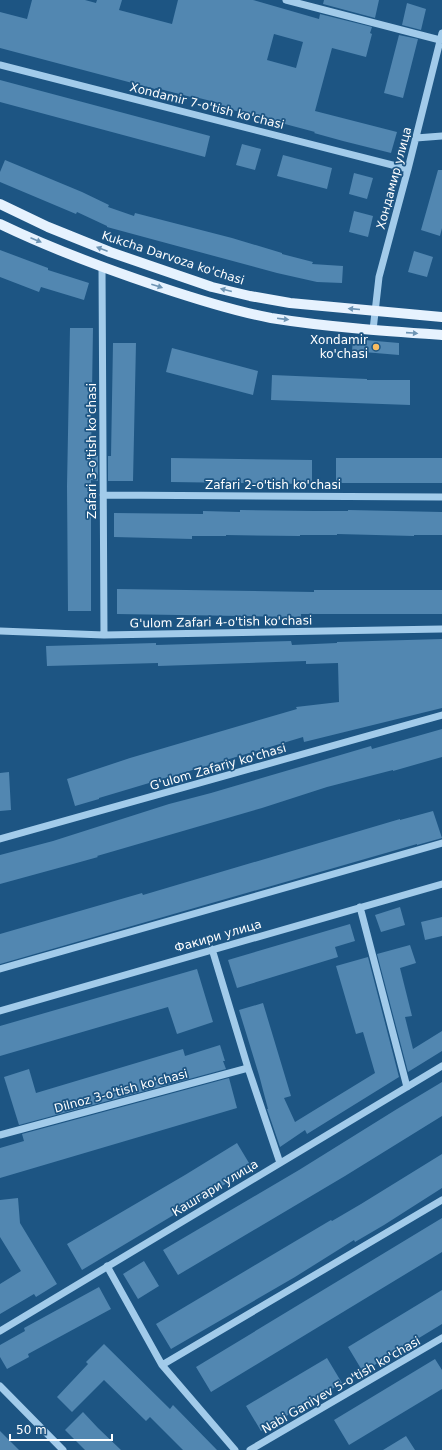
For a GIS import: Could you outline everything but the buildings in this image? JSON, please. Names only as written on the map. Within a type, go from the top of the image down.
[{"type":"main road","name":"Kukcha Darvoza ko'chasi","points":[[0,204],[48,227],[104,250],[141,264],[212,287],[290,303],[442,317]]},
{"type":"main road","points":[[0,224],[102,267],[210,304],[271,318],[373,330],[442,335]]},
{"type":"street","points":[[286,0],[441,37]]},
{"type":"street","name":"Хондамир улица","points":[[373,330],[379,277],[441,37]]},
{"type":"street","name":"Xondamir 7-o'tish ko'chasi","points":[[0,65],[408,169]]},
{"type":"street","points":[[416,138],[442,136]]},
{"type":"street","name":"Zafari 3-o'tish ko'chasi","points":[[102,267],[104,635]]},
{"type":"street","name":"Zafari 2-o'tish ko'chasi","points":[[103,495],[442,497]]},
{"type":"street","name":"G'ulom Zafari 4-o'tish ko'chasi","points":[[0,631],[104,635],[442,629]]},
{"type":"street","name":"G'ulom Zafariy ko'chasi","points":[[0,839],[442,715]]},
{"type":"street","points":[[0,969],[442,843]]},
{"type":"street","name":"Факири улица","points":[[0,1011],[442,884]]},
{"type":"street","points":[[360,907],[407,1087]]},
{"type":"street","points":[[212,950],[248,1068],[280,1163]]},
{"type":"street","name":"Кашгари улица","points":[[0,1331],[442,1066]]},
{"type":"street","name":"Dilnoz 3-o'tish ko'chasi","points":[[0,1135],[248,1068]]},
{"type":"street","points":[[162,1365],[442,1200]]},
{"type":"street","points":[[107,1266],[162,1365],[235,1450]]},
{"type":"street","name":"Nabi Ganiyev 5-o'tish ko'chasi","points":[[250,1450],[442,1338]]},
{"type":"street","points":[[0,1386],[63,1450]]},
{"type":"place","name":"Xondamir ko'chasi","points":[[376,347]]}]
